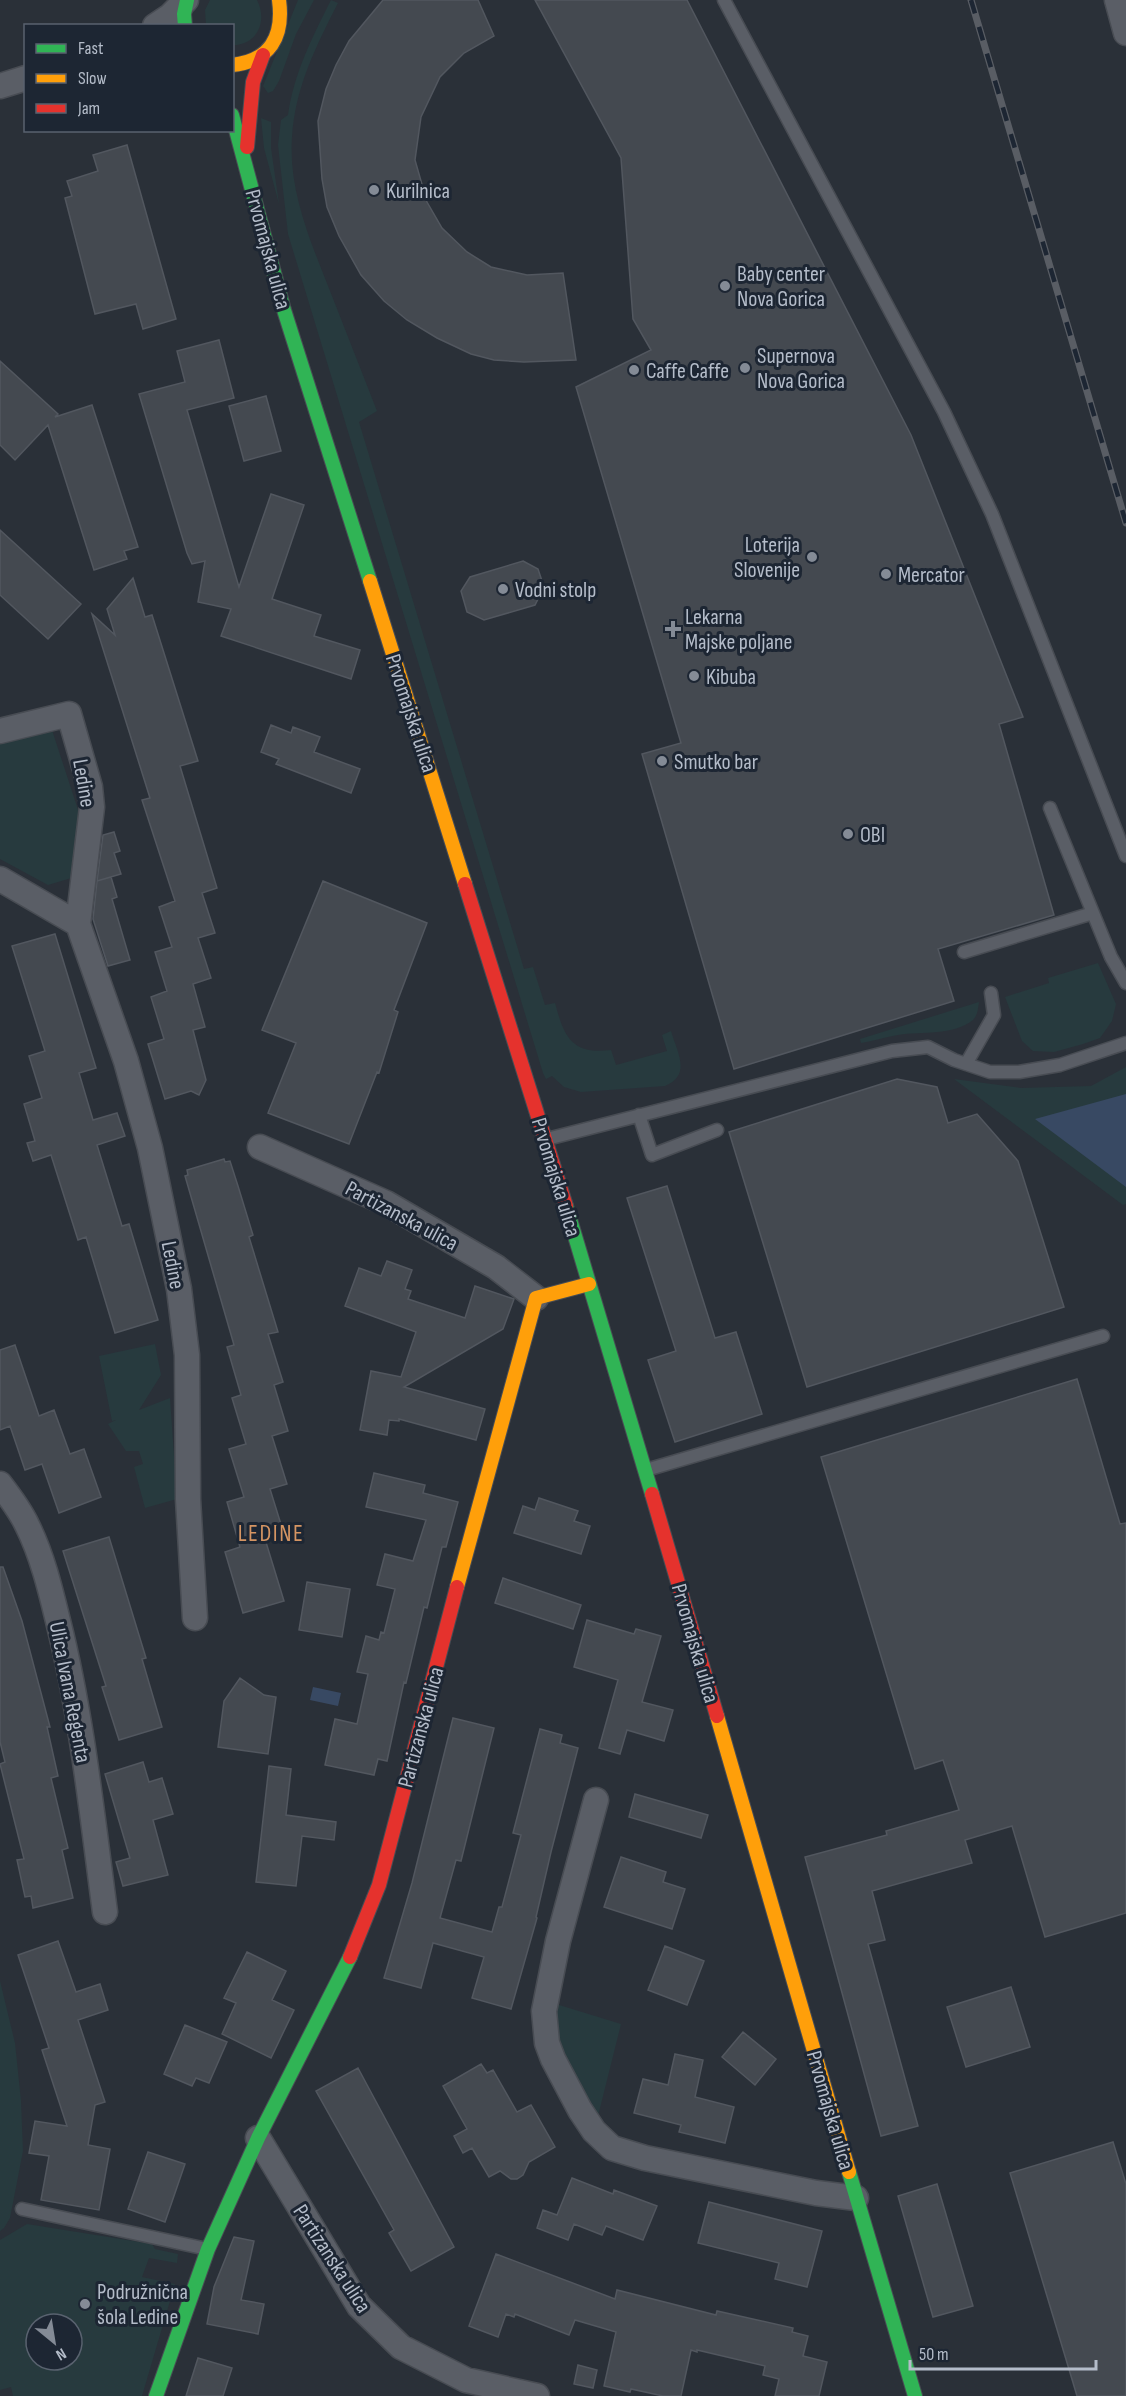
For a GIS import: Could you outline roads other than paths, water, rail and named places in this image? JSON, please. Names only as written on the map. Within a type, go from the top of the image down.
[{"type":"street","points":[[158,24],[186,0]]},
{"type":"street","points":[[185,24],[186,0]]},
{"type":"street","name":"Prvomajska ulica","points":[[246,160],[253,82],[263,55],[274,43],[280,29],[279,0]]},
{"type":"street","points":[[1117,0],[1126,33]]},
{"type":"street","points":[[234,65],[252,62],[263,55]]},
{"type":"street","points":[[0,86],[24,79]]},
{"type":"street","name":"Prvomajska ulica","points":[[234,121],[284,310],[546,1139],[915,2396]]},
{"type":"street","name":"Ledine","points":[[0,731],[69,714],[90,787],[92,807],[78,924],[126,1061],[150,1148],[179,1290],[187,1355],[188,1499],[195,1618]]},
{"type":"street","points":[[0,879],[78,924]]},
{"type":"street","name":"Partizanska ulica","points":[[156,2396],[208,2249],[258,2138],[345,1971],[379,1885],[440,1647],[536,1298],[496,1266],[386,1203],[260,1147]]},
{"type":"street","points":[[536,1298],[589,1284]]},
{"type":"street","name":"Ulica Ivana Regenta","points":[[0,1484],[28,1526],[45,1570],[65,1650],[74,1690],[105,1912]]},
{"type":"street","name":"Prvomajska ulica","points":[[596,1800],[558,1941],[544,2010],[547,2043],[553,2059],[594,2131],[612,2148],[645,2158],[816,2193],[856,2198]]},
{"type":"street","name":"Partizanska ulica","points":[[258,2138],[359,2306],[401,2347],[493,2391],[537,2396]]},
{"type":"lane","points":[[723,0],[944,412],[992,514],[1126,856]]},
{"type":"lane","points":[[1050,808],[1111,957],[1126,984]]},
{"type":"lane","points":[[964,952],[1093,913]]},
{"type":"lane","points":[[966,1064],[994,1015],[991,993]]},
{"type":"lane","points":[[546,1139],[892,1051],[928,1047],[990,1072],[1019,1072],[1060,1065],[1126,1043]]},
{"type":"lane","points":[[639,1115],[652,1155],[717,1130]]},
{"type":"lane","points":[[645,1471],[1102,1336]]},
{"type":"lane","points":[[22,2209],[208,2249]]},
{"type":"water","points":[[1126,1094],[1126,1187],[1035,1119]]},
{"type":"water","points":[[313,1687],[341,1693],[338,1706],[310,1700]]},
{"type":"railway","points":[[971,0],[1126,523]]},
{"type":"place","name":"Kurilnica","points":[[374,190]]},
{"type":"place","name":"Baby center Nova Gorica","points":[[725,286]]},
{"type":"place","name":"Supernova Nova Gorica","points":[[745,368]]},
{"type":"place","name":"Caffe Caffe","points":[[634,370]]},
{"type":"place","name":"Loterija Slovenije","points":[[812,557]]},
{"type":"place","name":"Mercator","points":[[886,574]]},
{"type":"place","name":"Vodni stolp","points":[[503,589]]},
{"type":"place","name":"Lekarna Majske poljane","points":[[673,629]]},
{"type":"place","name":"Kibuba","points":[[694,676]]},
{"type":"place","name":"Smutko bar","points":[[662,761]]},
{"type":"place","name":"OBI","points":[[848,834]]},
{"type":"place","name":"Podružnična šola Ledine","points":[[85,2304]]},
{"type":"district","name":"LEDINE","points":[[271,1533]]}]
